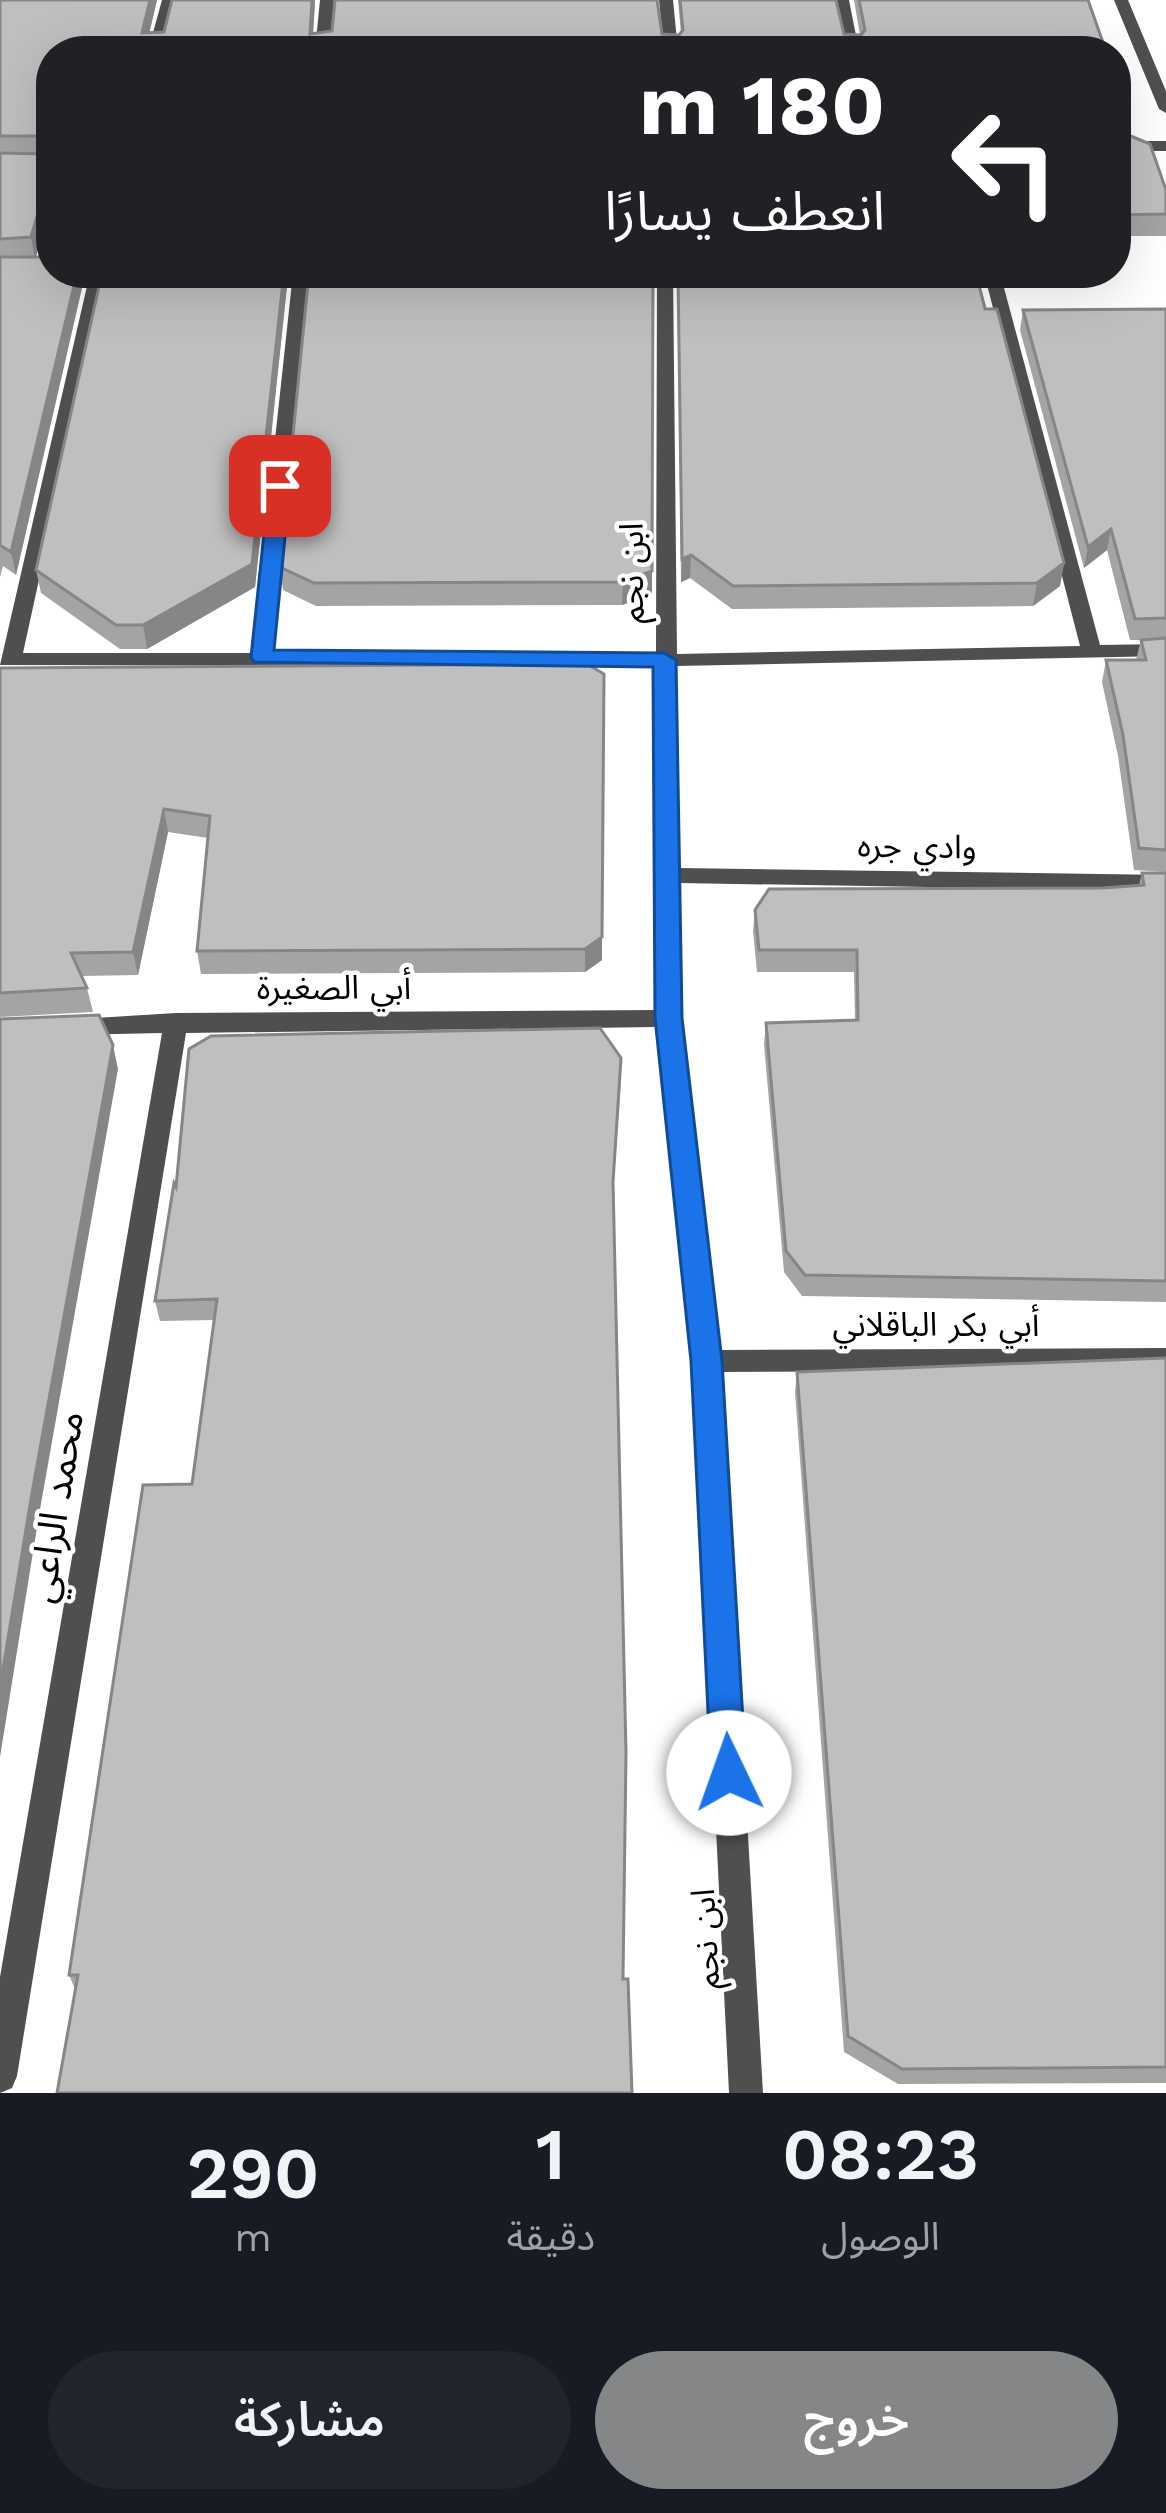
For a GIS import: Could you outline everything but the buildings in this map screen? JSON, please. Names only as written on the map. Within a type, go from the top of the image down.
[{"type":"street","points":[[159,36],[169,0]]},
{"type":"street","points":[[323,36],[327,0]]},
{"type":"street","points":[[666,0],[670,36]]},
{"type":"street","points":[[842,0],[849,36]]},
{"type":"street","points":[[1120,0],[1131,36]]},
{"type":"street","points":[[1131,37],[1138,60],[1166,110]]},
{"type":"street","points":[[1131,146],[1166,146]]},
{"type":"street","points":[[94,288],[6,658],[664,660],[1166,650]]},
{"type":"street","points":[[262,657],[300,288]]},
{"type":"street","name":"ابن نجم","points":[[665,288],[668,1018],[706,1361],[746,2093]]},
{"type":"street","points":[[996,288],[1091,650]]},
{"type":"street","name":"وادي جره","points":[[668,874],[1166,884]]},
{"type":"street","name":"أبي الصغيرة","points":[[44,1027],[668,1018]]},
{"type":"street","name":"محمد الراعي","points":[[0,2075],[176,1022]]},
{"type":"street","name":"أبي بكر الباقلاني","points":[[706,1361],[1166,1359]]},
{"type":"route","points":[[280,486],[262,657],[664,660],[668,1018],[706,1361],[729,1773]]}]
